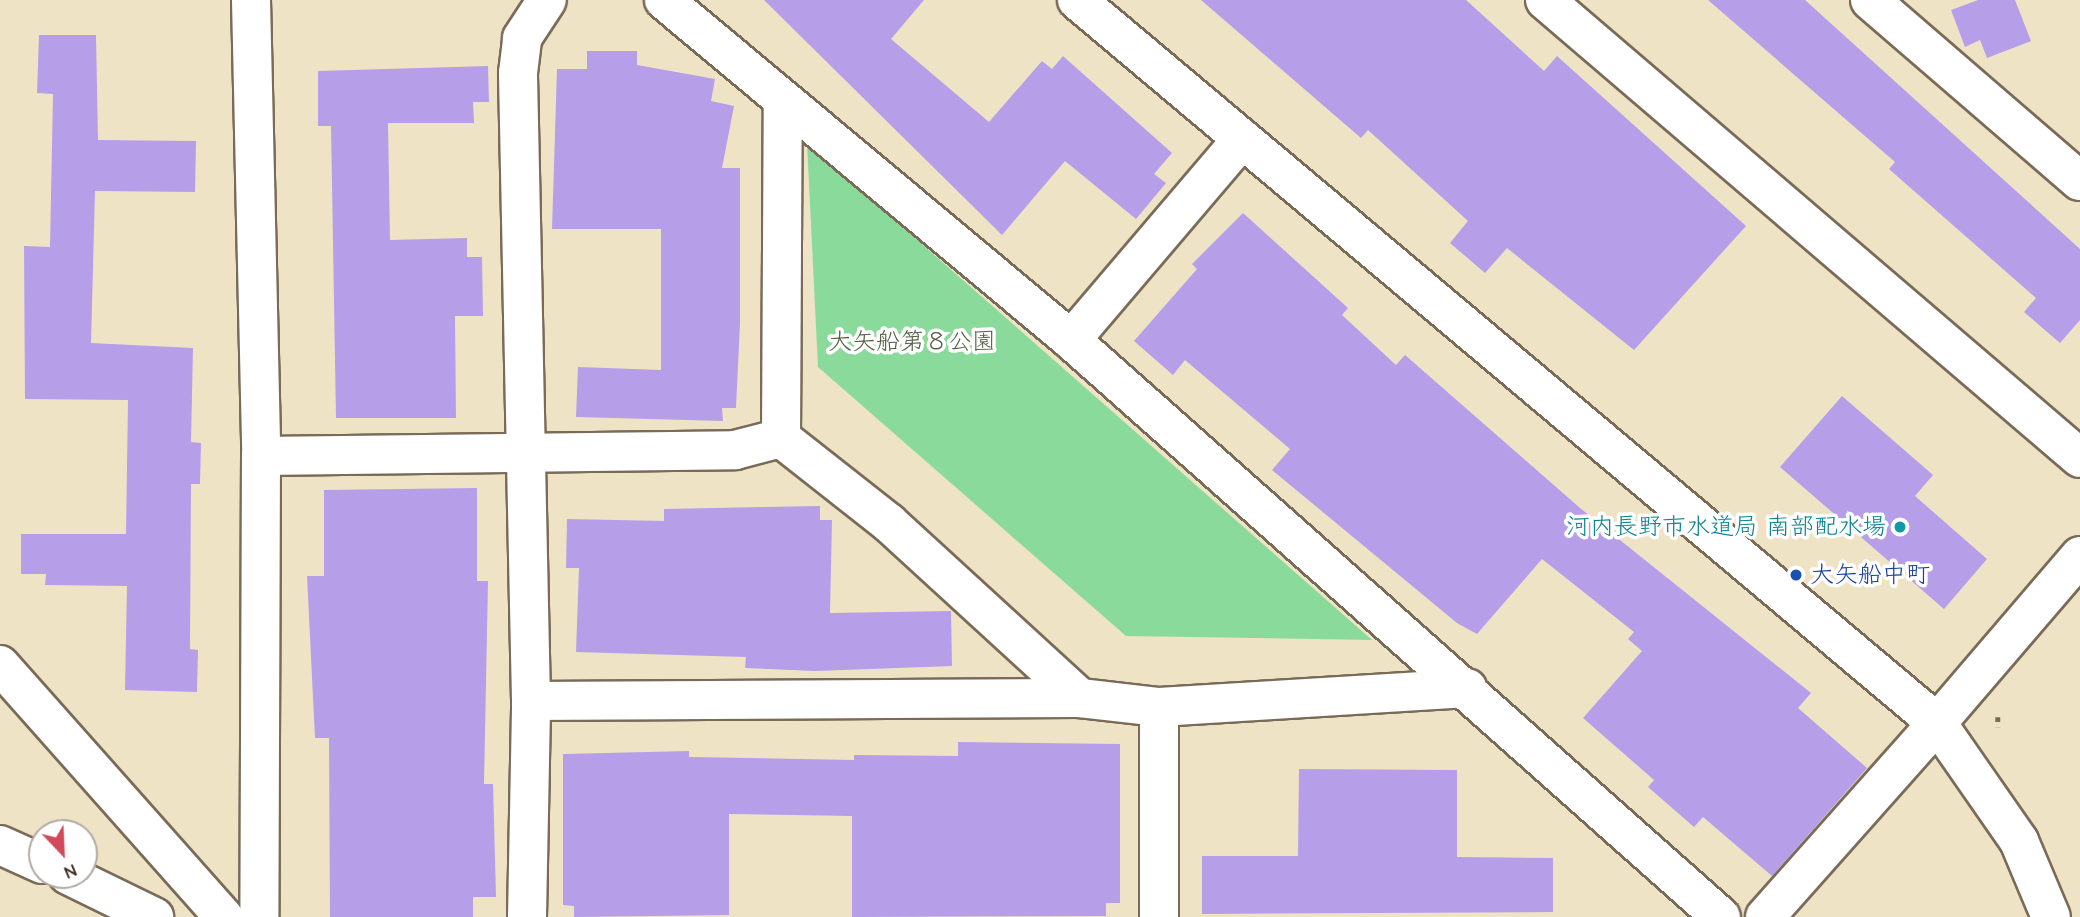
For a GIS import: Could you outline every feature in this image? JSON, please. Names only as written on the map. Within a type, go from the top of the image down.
[{"type":"street","points":[[251,0],[261,456],[260,917]]},
{"type":"street","points":[[527,917],[531,701],[518,73],[522,38],[547,0]]},
{"type":"street","points":[[664,0],[783,103],[1071,340],[1467,688],[1721,917]]},
{"type":"street","points":[[1077,0],[1937,723],[2019,841],[2051,917]]},
{"type":"street","points":[[1545,0],[2080,458]]},
{"type":"street","points":[[1870,0],[2080,181]]},
{"type":"street","points":[[781,438],[783,103]]},
{"type":"street","points":[[1071,340],[1242,139]]},
{"type":"street","points":[[261,456],[526,455],[735,450],[781,438]]},
{"type":"street","points":[[781,438],[889,523],[1080,698]]},
{"type":"street","points":[[1765,917],[2080,556]]},
{"type":"street","points":[[0,665],[224,917]]},
{"type":"street","points":[[531,701],[1080,698],[1159,707],[1467,688]]},
{"type":"street","points":[[1158,917],[1159,707]]},
{"type":"street","points":[[0,845],[28,858]]},
{"type":"street","points":[[97,889],[154,917]]},
{"type":"green space","name":"大矢船第８公園","points":[[807,143],[1372,640],[1126,636],[818,367]]},
{"type":"building","points":[[764,0],[924,0],[891,39],[989,122],[1042,61],[1052,69],[1063,56],[1172,153],[1154,174],[1166,183],[1136,219],[1065,161],[1002,235]]},
{"type":"building","points":[[1201,0],[1466,0],[1544,71],[1557,56],[1746,226],[1634,350],[1507,248],[1485,273],[1450,243],[1468,221],[1368,130],[1361,138]]},
{"type":"building","points":[[1708,0],[1805,0],[2080,249],[2080,320],[2060,343],[2024,312],[2036,298],[1889,169],[1895,162]]},
{"type":"building","points":[[1978,0],[2015,0],[2031,41],[1987,58],[1980,40],[1965,47],[1951,10]]},
{"type":"building","points":[[39,35],[96,35],[98,140],[196,141],[195,192],[95,191],[91,343],[193,348],[191,442],[201,443],[200,484],[191,484],[190,649],[198,650],[197,692],[125,690],[127,586],[45,585],[46,574],[21,574],[21,534],[126,534],[128,400],[25,399],[24,246],[50,247],[53,94],[37,93]]},
{"type":"building","points":[[587,51],[637,51],[637,65],[715,79],[711,101],[734,106],[722,168],[740,168],[740,323],[736,408],[722,408],[723,421],[576,417],[578,367],[661,370],[661,229],[552,229],[557,69],[587,69]]},
{"type":"building","points":[[488,66],[489,102],[473,102],[474,123],[388,123],[390,240],[467,238],[467,257],[482,257],[483,316],[455,316],[456,418],[336,418],[331,126],[318,126],[318,71]]},
{"type":"building","points":[[1243,213],[1348,308],[1342,315],[1396,365],[1405,355],[1580,508],[1811,693],[1798,708],[1867,768],[1772,876],[1703,817],[1694,827],[1648,787],[1654,780],[1583,718],[1642,651],[1628,639],[1634,632],[1542,559],[1477,634],[1457,623],[1272,470],[1290,449],[1185,360],[1173,375],[1134,341],[1197,269],[1192,264]]},
{"type":"building","name":"河内長野市水道局 南部配水場","points":[[1842,396],[1933,475],[1915,496],[1987,559],[1944,609],[1780,467]]},
{"type":"building","points":[[477,488],[477,581],[488,581],[484,784],[493,784],[496,897],[473,897],[473,917],[330,917],[329,738],[315,738],[307,576],[324,576],[324,490]]},
{"type":"building","points":[[820,506],[820,520],[832,520],[830,613],[951,611],[952,666],[815,671],[745,668],[746,657],[576,652],[579,568],[566,568],[567,519],[664,521],[664,509]]},
{"type":"building","points":[[958,742],[1120,744],[1120,903],[1106,903],[1106,916],[852,917],[852,816],[729,814],[729,915],[574,917],[574,906],[563,905],[563,754],[689,751],[689,757],[854,760],[854,755],[958,756]]},
{"type":"building","points":[[1299,769],[1457,770],[1457,857],[1553,858],[1553,912],[1202,914],[1202,856],[1298,856]]},
{"type":"place","name":"河内長野市水道局 南部配水場","points":[[1900,527]]},
{"type":"place","name":"大矢船中町","points":[[1796,575]]}]
